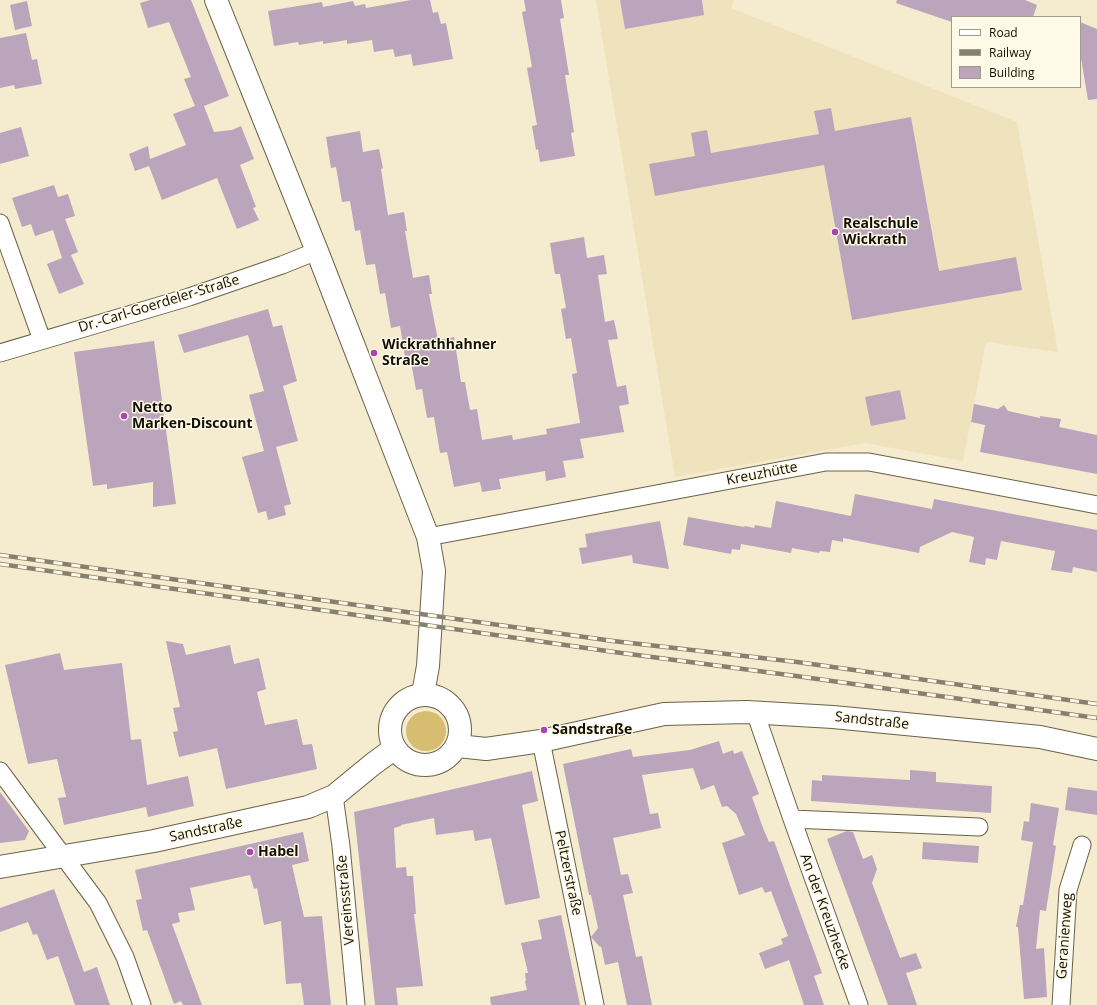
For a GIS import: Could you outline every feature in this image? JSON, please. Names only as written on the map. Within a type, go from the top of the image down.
[{"type":"main road","points":[[216,0],[317,251],[428,537],[434,571],[428,666],[423,694]]},
{"type":"main road","points":[[423,694],[441,698],[455,710],[461,728],[458,746],[450,756],[440,763],[427,766],[414,764],[403,758],[395,748],[390,735],[391,720],[398,707],[409,698],[423,694]]},
{"type":"main road","name":"Sandstraße","points":[[458,746],[486,749],[540,741],[664,714],[755,712],[833,717],[1040,737],[1097,749]]},
{"type":"main road","name":"Sandstraße","points":[[0,867],[154,841],[308,807],[334,796],[395,748]]},
{"type":"street","points":[[0,223],[42,340]]},
{"type":"street","name":"Dr.-Carl-Goerdeler-Straße","points":[[0,353],[189,297],[282,265],[317,251]]},
{"type":"street","name":"Kreuzhütte","points":[[428,537],[826,462],[869,462],[1097,505]]},
{"type":"street","name":"An der Kreuzhecke","points":[[755,712],[859,1005]]},
{"type":"street","name":"Peltzerstraße","points":[[540,741],[595,1005]]},
{"type":"street","points":[[0,770],[98,903],[125,956],[142,1005]]},
{"type":"street","name":"Vereinsstraße","points":[[334,796],[341,846],[356,1005]]},
{"type":"street","points":[[792,819],[979,827]]},
{"type":"street","name":"Geranienweg","points":[[1061,1005],[1068,890],[1082,845]]},
{"type":"shaded area","name":"Realschule Wickrath","points":[[596,0],[734,0],[731,8],[1017,122],[1058,352],[986,342],[963,461],[865,443],[675,477]]},
{"type":"shaded area","points":[[430,711],[437,714],[443,720],[446,731],[445,739],[437,748],[430,751],[422,751],[415,748],[407,739],[406,727],[409,720],[418,712]]},
{"type":"building","points":[[150,0],[191,0],[229,96],[204,106],[214,132],[232,130],[241,126],[254,159],[240,165],[256,207],[253,208],[259,220],[237,229],[217,178],[162,200],[149,166],[135,171],[129,154],[148,146],[150,159],[186,145],[173,114],[195,106],[184,79],[191,77],[169,22],[148,28],[140,3]]},
{"type":"building","points":[[411,0],[430,0],[433,13],[438,12],[441,24],[446,23],[453,59],[413,66],[411,54],[395,57],[393,49],[374,52],[372,40],[347,44],[347,40],[323,44],[323,41],[299,45],[298,42],[274,46],[268,11],[322,2],[323,7],[353,1],[355,6],[365,4],[366,8]]},
{"type":"building","points":[[524,0],[561,0],[564,18],[560,19],[569,75],[565,75],[574,132],[571,133],[575,156],[540,162],[538,149],[536,150],[532,126],[537,125],[527,68],[532,67],[522,12],[526,11]]},
{"type":"building","points":[[620,0],[702,0],[704,15],[625,29]]},
{"type":"building","points":[[897,0],[1025,0],[1037,5],[1033,16],[951,16],[951,22],[896,3]]},
{"type":"building","points":[[27,1],[32,26],[15,30],[10,5]]},
{"type":"building","points":[[1081,22],[1097,29],[1097,99],[1088,100],[1081,58]]},
{"type":"building","points":[[26,33],[32,60],[37,59],[42,84],[15,89],[14,85],[0,88],[0,38]]},
{"type":"building","points":[[831,108],[835,131],[911,117],[939,271],[1016,257],[1022,290],[852,320],[824,165],[655,196],[649,164],[695,156],[691,133],[707,130],[711,153],[819,134],[814,111]]},
{"type":"building","points":[[21,127],[29,156],[0,164],[0,133]]},
{"type":"building","points":[[360,131],[363,152],[379,149],[383,168],[381,169],[388,215],[404,212],[407,231],[405,231],[413,278],[429,275],[432,294],[429,294],[438,340],[454,337],[461,382],[465,382],[470,410],[477,409],[482,440],[512,435],[513,440],[547,434],[546,429],[580,423],[572,374],[577,373],[571,338],[566,339],[561,309],[566,308],[560,274],[555,274],[550,243],[584,237],[587,258],[604,255],[607,274],[598,275],[605,322],[614,320],[618,339],[608,340],[617,387],[626,385],[629,404],[619,406],[624,432],[580,439],[584,458],[563,461],[566,477],[546,481],[545,471],[499,479],[501,489],[482,492],[480,482],[454,487],[447,452],[440,453],[434,417],[427,418],[422,389],[416,390],[410,356],[405,357],[400,326],[391,328],[385,293],[380,294],[375,264],[366,265],[360,230],[355,231],[350,201],[342,202],[336,167],[331,168],[326,137]]},
{"type":"building","points":[[54,185],[58,197],[68,194],[75,216],[65,219],[78,252],[71,255],[84,284],[59,294],[47,264],[62,258],[53,230],[35,236],[31,224],[22,227],[12,198]]},
{"type":"building","points":[[268,309],[273,327],[282,325],[297,381],[283,386],[298,441],[276,447],[291,504],[284,506],[286,515],[268,520],[266,511],[258,513],[242,457],[264,451],[249,395],[264,391],[248,335],[184,353],[178,335]]},
{"type":"building","name":"Netto Marken-Discount","points":[[154,341],[176,504],[153,507],[153,482],[107,489],[107,484],[93,486],[74,352]]},
{"type":"building","points":[[900,390],[906,419],[871,426],[865,397]]},
{"type":"building","points":[[974,404],[998,409],[1004,405],[1008,411],[1040,418],[1040,416],[1061,419],[1059,427],[1097,435],[1097,474],[980,452],[985,425],[971,422]]},
{"type":"building","points":[[855,494],[932,509],[934,499],[1097,530],[1097,572],[1073,567],[1072,573],[1051,570],[1055,551],[1001,541],[997,560],[986,558],[985,565],[969,562],[974,537],[952,532],[920,547],[919,553],[843,538],[843,542],[832,540],[830,552],[820,551],[819,553],[792,548],[791,553],[741,544],[740,550],[732,549],[731,554],[683,545],[688,517],[744,527],[754,528],[755,525],[771,528],[776,501],[851,516]]},
{"type":"building","points":[[660,521],[669,569],[633,563],[632,555],[582,564],[579,548],[587,547],[585,534]]},
{"type":"building","points":[[166,641],[183,644],[186,655],[230,645],[234,664],[259,658],[266,689],[257,692],[265,725],[297,719],[303,745],[312,744],[317,769],[226,789],[217,748],[179,757],[173,732],[178,731],[173,708],[180,707]]},
{"type":"building","points":[[60,653],[64,670],[122,663],[131,740],[141,739],[147,785],[188,776],[194,806],[148,817],[146,807],[64,825],[58,798],[66,797],[57,759],[28,764],[5,665]]},
{"type":"building","points":[[719,741],[723,754],[733,750],[734,754],[742,751],[750,771],[759,794],[752,797],[763,828],[769,842],[774,841],[822,973],[814,976],[824,1005],[804,1005],[789,960],[765,969],[759,953],[783,944],[781,939],[788,936],[771,891],[765,893],[762,887],[739,895],[722,843],[745,835],[736,814],[727,806],[722,807],[714,785],[701,790],[693,768],[642,775],[650,814],[658,813],[661,828],[613,838],[621,875],[628,874],[633,893],[623,895],[636,957],[642,956],[652,1005],[627,1005],[618,962],[605,965],[601,946],[600,947],[591,937],[598,928],[591,895],[589,895],[563,764],[631,749],[633,757],[690,750]]},
{"type":"building","points":[[910,770],[936,772],[936,782],[992,786],[991,813],[811,801],[812,780],[822,781],[822,775],[910,780]]},
{"type":"building","points":[[532,771],[538,801],[522,805],[540,898],[505,905],[491,838],[475,841],[473,830],[436,835],[434,818],[401,825],[394,828],[396,868],[406,867],[407,876],[413,876],[416,914],[414,914],[423,986],[396,988],[398,1005],[375,1005],[354,812]]},
{"type":"building","points":[[1068,787],[1097,791],[1097,815],[1065,810]]},
{"type":"building","points":[[0,792],[29,831],[25,840],[0,843]]},
{"type":"building","points":[[1031,803],[1059,808],[1053,845],[1056,846],[1046,911],[1040,910],[1036,949],[1044,948],[1047,997],[1024,999],[1018,927],[1016,927],[1020,905],[1023,905],[1033,842],[1021,840],[1024,821],[1029,822]]},
{"type":"building","points":[[847,831],[853,832],[863,859],[872,855],[877,869],[872,883],[900,958],[916,953],[922,968],[906,973],[917,1005],[888,1005],[827,839]]},
{"type":"building","points":[[303,832],[309,861],[292,865],[304,917],[322,916],[331,1005],[304,1005],[301,983],[286,984],[281,921],[264,925],[257,888],[254,889],[250,875],[190,888],[195,910],[178,913],[180,922],[172,924],[202,1005],[183,1005],[181,1001],[174,1004],[147,930],[143,931],[136,900],[142,899],[135,870]]},
{"type":"building","points":[[923,842],[979,846],[978,863],[922,859]]},
{"type":"building","points":[[54,889],[84,972],[97,967],[110,1005],[75,1005],[58,956],[47,960],[37,934],[33,935],[28,922],[0,932],[0,908]]},
{"type":"building","points":[[561,915],[580,1005],[491,1005],[490,997],[527,990],[525,973],[528,973],[521,943],[542,939],[538,920]]},
{"type":"railway","points":[[0,555],[613,641],[797,662],[1097,704]]},
{"type":"railway","points":[[0,564],[614,652],[1097,718]]},
{"type":"place","name":"Realschule Wickrath","points":[[835,232]]},
{"type":"place","name":"Wickrathhahner Straße","points":[[374,353]]},
{"type":"place","name":"Netto Marken-Discount","points":[[124,416]]},
{"type":"place","name":"Sandstraße","points":[[544,730]]},
{"type":"place","name":"Habel","points":[[250,852]]}]
